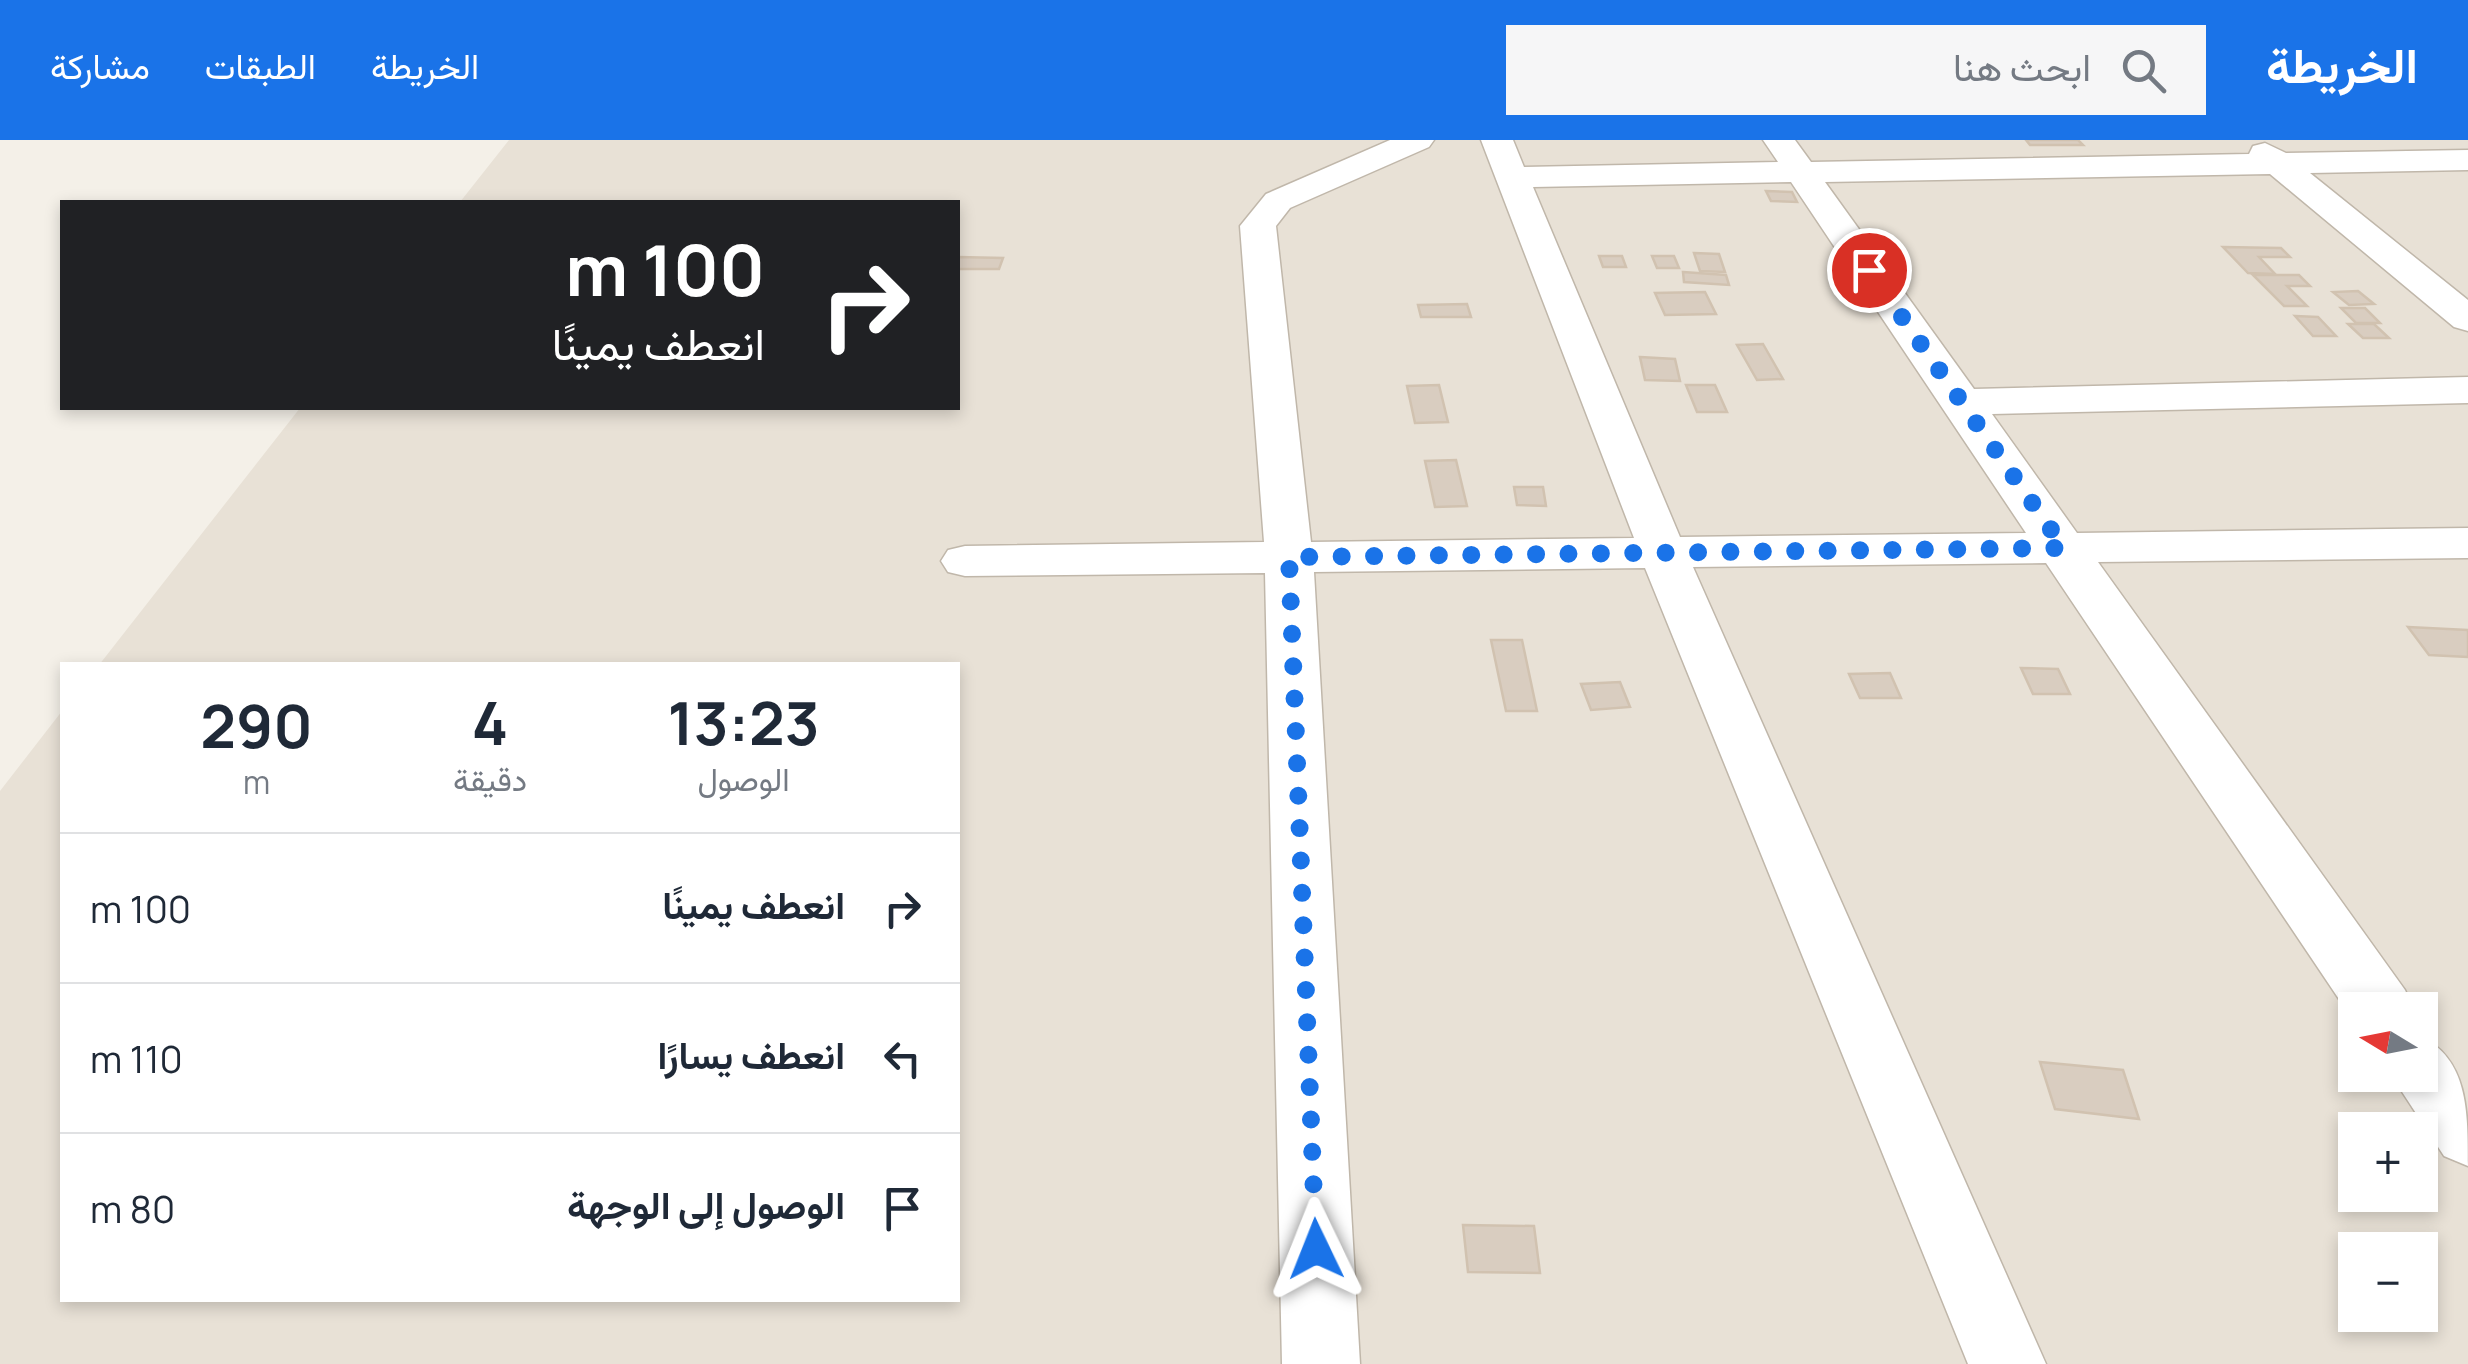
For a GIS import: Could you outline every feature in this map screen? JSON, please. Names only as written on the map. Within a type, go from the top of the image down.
[{"type":"street","points":[[1320,1364],[1289,557],[1258,226],[1278,201],[1418,140]]},
{"type":"street","points":[[2250,140],[2468,318]]},
{"type":"street","points":[[1790,156],[2370,992]]},
{"type":"street","points":[[2006,1364],[1662,550],[1506,158],[1790,156],[2278,163],[2468,160]]},
{"type":"street","points":[[1959,402],[2468,390]]},
{"type":"street","points":[[965,561],[2468,543]]},
{"type":"street","points":[[2438,1091],[2468,1134]]},
{"type":"shaded area","points":[[509,140],[2468,140],[2468,1364],[0,1364],[0,791],[60,714],[60,1302],[960,1302],[960,662],[101,662],[298,410],[960,410],[960,200],[462,200]]},
{"type":"building","points":[[2026,140],[2078,140],[2083,145],[2030,145]]},
{"type":"building","points":[[1766,191],[1792,192],[1797,202],[1771,201]]},
{"type":"building","points":[[2223,247],[2281,248],[2290,257],[2259,257],[2275,274],[2248,273]]},
{"type":"building","points":[[1694,253],[1719,254],[1725,272],[1700,271]]},
{"type":"building","points":[[1599,256],[1622,256],[1626,267],[1603,267]]},
{"type":"building","points":[[1652,256],[1674,256],[1679,268],[1657,268]]},
{"type":"building","points":[[960,257],[1003,258],[999,269],[960,269]]},
{"type":"building","points":[[1683,272],[1726,275],[1729,285],[1684,282]]},
{"type":"building","points":[[2253,275],[2299,275],[2310,286],[2287,286],[2307,306],[2284,306]]},
{"type":"building","points":[[2358,291],[2374,304],[2349,305],[2333,292]]},
{"type":"building","points":[[1705,292],[1716,314],[1665,315],[1655,293]]},
{"type":"building","points":[[1467,304],[1471,317],[1421,317],[1418,305]]},
{"type":"building","points":[[2341,308],[2365,308],[2380,323],[2356,323]]},
{"type":"building","points":[[2295,316],[2318,317],[2336,336],[2313,336]]},
{"type":"building","points":[[2348,324],[2374,324],[2389,338],[2363,338]]},
{"type":"building","points":[[1763,344],[1783,379],[1757,380],[1737,345]]},
{"type":"building","points":[[1640,357],[1675,359],[1680,381],[1645,380]]},
{"type":"building","points":[[1439,385],[1448,422],[1415,423],[1407,386]]},
{"type":"building","points":[[1686,385],[1715,385],[1727,412],[1697,412]]},
{"type":"building","points":[[1456,460],[1467,506],[1435,507],[1425,461]]},
{"type":"building","points":[[1514,487],[1543,487],[1546,506],[1517,505]]},
{"type":"building","points":[[2408,627],[2468,630],[2468,657],[2429,655]]},
{"type":"building","points":[[1491,640],[1522,640],[1537,711],[1506,711]]},
{"type":"building","points":[[2021,668],[2058,669],[2070,694],[2033,694]]},
{"type":"building","points":[[1890,673],[1901,698],[1860,698],[1849,674]]},
{"type":"building","points":[[1620,682],[1630,707],[1591,710],[1581,684]]},
{"type":"building","points":[[2040,1062],[2123,1070],[2139,1119],[2055,1109]]},
{"type":"building","points":[[1463,1225],[1534,1226],[1540,1273],[1468,1272]]},
{"type":"route","points":[[1316,1249],[1289,557],[2064,548],[1869,270]]}]
